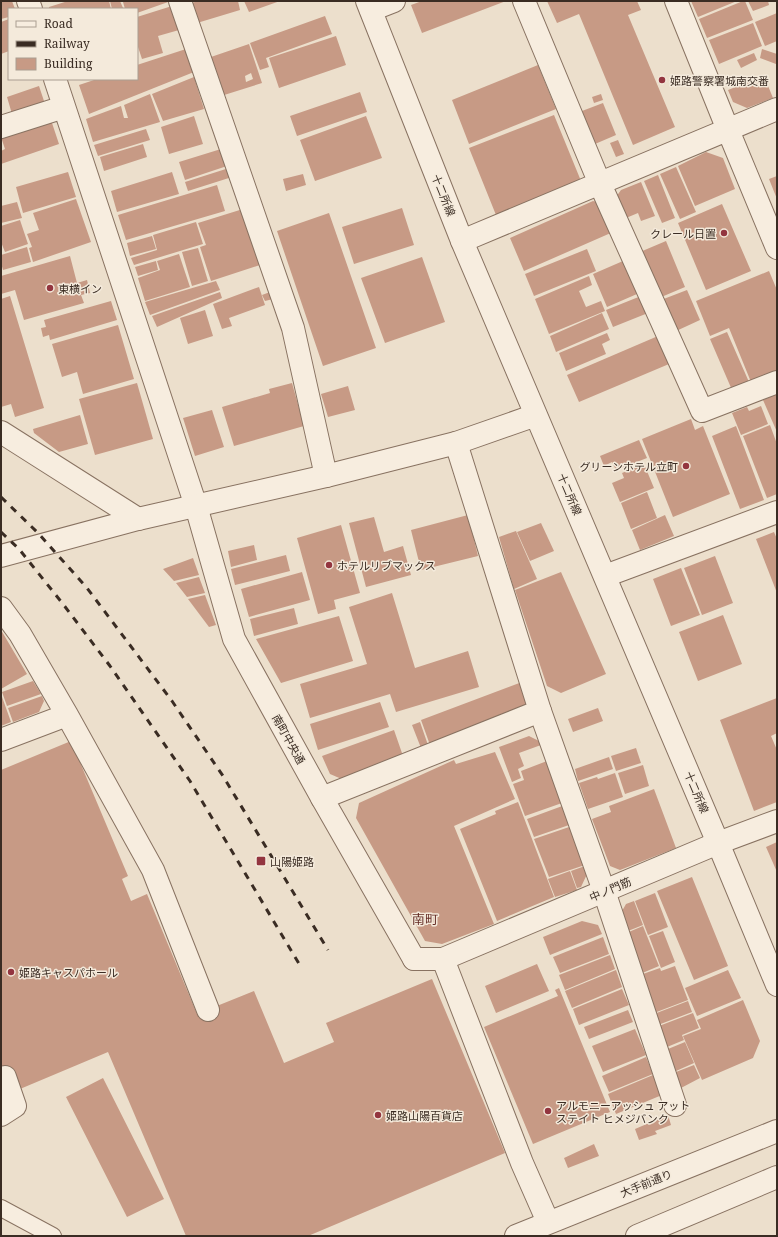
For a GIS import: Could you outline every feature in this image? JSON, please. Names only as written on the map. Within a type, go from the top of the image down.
[{"type":"street","points":[[180,1],[293,328],[326,476]]},
{"type":"street","points":[[369,6],[394,1]]},
{"type":"street","points":[[524,1],[600,184],[702,411],[777,382]]},
{"type":"street","points":[[676,1],[728,130],[770,215],[777,248]]},
{"type":"street","name":"十二所線","points":[[369,6],[462,241],[777,985]]},
{"type":"street","name":"南町中央通","points":[[55,80],[196,506],[234,639],[322,798],[414,959],[443,959]]},
{"type":"street","points":[[1,127],[64,107]]},
{"type":"street","points":[[462,241],[777,109]]},
{"type":"street","points":[[1,556],[138,519],[326,476],[456,443],[536,415]]},
{"type":"street","points":[[1,432],[138,519]]},
{"type":"street","points":[[456,443],[540,711],[604,891],[675,1105]]},
{"type":"street","points":[[605,576],[777,512]]},
{"type":"street","points":[[1,608],[20,634],[67,715],[153,870],[208,1010]]},
{"type":"street","points":[[322,798],[540,711]]},
{"type":"street","points":[[1,740],[67,715]]},
{"type":"street","name":"中ノ門筋","points":[[443,959],[718,843],[777,821]]},
{"type":"street","points":[[443,959],[522,1163],[548,1222]]},
{"type":"street","points":[[1,1115],[16,1106],[5,1077]]},
{"type":"street","name":"大手前通り","points":[[516,1236],[777,1131]]},
{"type":"street","points":[[636,1236],[777,1177]]},
{"type":"lane","points":[[1,1208],[53,1236]]},
{"type":"building","points":[[1,1],[12,1],[15,8],[8,8],[8,17],[1,19]]},
{"type":"building","points":[[68,1],[109,1],[111,8],[49,8]]},
{"type":"building","points":[[110,1],[120,1],[123,8],[112,8]]},
{"type":"building","points":[[171,1],[138,13],[138,8],[125,8],[123,2]]},
{"type":"building","points":[[199,1],[238,1],[240,10],[197,23],[191,3]]},
{"type":"building","points":[[244,1],[280,1],[249,12]]},
{"type":"building","points":[[422,1],[506,1],[422,33],[411,5]]},
{"type":"building","points":[[547,1],[637,1],[641,10],[628,15],[675,127],[633,145],[579,14],[557,23]]},
{"type":"building","points":[[691,1],[737,1],[698,17]]},
{"type":"building","points":[[745,1],[753,20],[707,38],[699,19]]},
{"type":"building","points":[[748,1],[768,1],[769,5],[753,11]]},
{"type":"building","points":[[172,6],[179,30],[158,36],[163,53],[142,59],[138,47],[138,17]]},
{"type":"building","points":[[777,13],[777,41],[765,46],[755,22]]},
{"type":"building","points":[[325,16],[332,34],[266,58],[269,67],[260,70],[250,43]]},
{"type":"building","points":[[8,19],[8,51],[1,54],[1,22]]},
{"type":"building","points":[[753,23],[762,46],[719,64],[709,40]]},
{"type":"building","points":[[336,36],[346,65],[279,88],[269,58]]},
{"type":"building","points":[[249,44],[262,83],[221,96],[208,58]],"holes":[[[251,73],[253,79],[246,82],[245,76]]]},
{"type":"building","points":[[186,49],[194,72],[89,114],[79,85],[94,80],[138,80],[138,65]]},
{"type":"building","points":[[762,49],[777,54],[776,64],[760,58]]},
{"type":"building","points":[[754,53],[757,60],[741,68],[737,60]]},
{"type":"building","points":[[538,65],[556,109],[469,144],[452,100]]},
{"type":"building","points":[[764,76],[773,98],[747,108],[733,102],[728,90]]},
{"type":"building","points":[[194,77],[204,109],[163,121],[152,94]]},
{"type":"building","points":[[39,86],[45,104],[12,114],[7,97]]},
{"type":"building","points":[[360,92],[367,112],[297,136],[290,116]]},
{"type":"building","points":[[150,94],[160,122],[93,142],[86,119],[121,106],[124,118],[128,118],[124,105]]},
{"type":"building","points":[[601,94],[603,100],[594,103],[592,97]]},
{"type":"building","points":[[603,103],[616,135],[595,144],[582,111]]},
{"type":"building","points":[[554,115],[581,181],[496,215],[469,148]]},
{"type":"building","points":[[194,116],[203,144],[169,154],[161,127]]},
{"type":"building","points":[[366,116],[382,158],[315,181],[300,140]]},
{"type":"building","points":[[50,117],[59,144],[1,164],[1,151],[5,149],[2,140],[1,141],[1,133]]},
{"type":"building","points":[[146,129],[150,140],[98,156],[94,145]]},
{"type":"building","points":[[618,140],[624,154],[616,157],[610,143]]},
{"type":"building","points":[[143,144],[147,157],[104,171],[100,157]]},
{"type":"building","points":[[221,149],[227,166],[185,180],[179,162]]},
{"type":"building","points":[[706,152],[723,158],[735,189],[695,206],[678,166]]},
{"type":"building","points":[[676,167],[696,212],[680,219],[660,174]]},
{"type":"building","points":[[229,168],[232,177],[188,191],[185,182]]},
{"type":"building","points":[[68,172],[76,197],[23,213],[16,187]]},
{"type":"building","points":[[172,172],[179,194],[117,212],[111,191]]},
{"type":"building","points":[[303,174],[306,185],[286,191],[283,179]]},
{"type":"building","points":[[658,175],[675,218],[662,223],[644,181]]},
{"type":"building","points":[[777,176],[777,199],[769,179]]},
{"type":"building","points":[[641,182],[655,216],[641,221],[638,213],[626,218],[616,197],[621,190]]},
{"type":"building","points":[[217,185],[225,211],[126,240],[118,215]]},
{"type":"building","points":[[76,199],[91,242],[33,262],[29,248],[32,247],[27,234],[39,230],[33,213]]},
{"type":"building","points":[[593,201],[600,203],[613,232],[524,271],[510,238]]},
{"type":"building","points":[[17,202],[22,218],[1,223],[1,206]]},
{"type":"building","points":[[722,204],[751,271],[706,290],[678,223]]},
{"type":"building","points":[[402,208],[414,245],[354,264],[342,227]]},
{"type":"building","points":[[243,209],[260,265],[211,281],[200,247],[206,245],[198,223]]},
{"type":"building","points":[[329,213],[376,348],[323,366],[277,231]]},
{"type":"building","points":[[20,220],[28,244],[5,252],[1,242],[1,226]]},
{"type":"building","points":[[196,222],[203,244],[134,265],[131,258],[157,250],[153,235]]},
{"type":"building","points":[[152,236],[156,249],[130,256],[127,243]]},
{"type":"building","points":[[666,241],[685,287],[659,298],[640,252]]},
{"type":"building","points":[[27,247],[31,262],[3,270],[1,255]]},
{"type":"building","points":[[198,248],[208,281],[192,286],[182,252]]},
{"type":"building","points":[[587,249],[596,271],[534,296],[525,274]]},
{"type":"building","points":[[179,254],[190,287],[145,301],[138,278],[160,270],[157,261]]},
{"type":"building","points":[[70,256],[77,283],[87,280],[90,293],[81,295],[84,303],[24,320],[15,290],[1,294],[1,276]]},
{"type":"building","points":[[422,257],[445,322],[385,343],[361,278]]},
{"type":"building","points":[[156,261],[158,270],[138,276],[135,267]]},
{"type":"building","points":[[623,261],[637,294],[607,307],[593,274]]},
{"type":"building","points":[[769,271],[777,290],[777,372],[751,382],[729,328],[710,336],[696,301]]},
{"type":"building","points":[[589,276],[592,285],[579,291],[586,307],[601,301],[605,311],[549,334],[535,299]]},
{"type":"building","points":[[216,281],[220,290],[150,315],[145,302]]},
{"type":"building","points":[[259,287],[265,305],[229,318],[232,326],[222,329],[213,304]]},
{"type":"building","points":[[687,290],[700,320],[674,332],[661,300]]},
{"type":"building","points":[[220,292],[222,298],[157,327],[152,316]]},
{"type":"building","points":[[270,292],[273,299],[265,301],[262,295]]},
{"type":"building","points":[[10,296],[44,408],[15,417],[11,404],[1,407],[1,299]]},
{"type":"building","points":[[641,296],[648,313],[613,327],[606,310]]},
{"type":"building","points":[[111,301],[117,320],[50,340],[49,335],[43,337],[41,328],[46,327],[44,320]]},
{"type":"building","points":[[205,310],[213,336],[188,344],[180,318]]},
{"type":"building","points":[[602,313],[609,329],[556,352],[550,336]]},
{"type":"building","points":[[118,325],[134,379],[83,394],[77,372],[62,377],[52,344]]},
{"type":"building","points":[[727,332],[749,382],[732,390],[710,339]]},
{"type":"building","points":[[607,333],[610,340],[602,344],[606,354],[566,371],[559,353]]},
{"type":"building","points":[[658,336],[669,364],[579,402],[567,375]]},
{"type":"building","points":[[137,383],[153,439],[95,455],[79,399]]},
{"type":"building","points":[[292,383],[304,426],[234,446],[222,407],[270,393],[269,389]]},
{"type":"building","points":[[348,386],[355,410],[328,417],[321,394]]},
{"type":"building","points":[[777,394],[777,432],[763,400]]},
{"type":"building","points":[[761,406],[768,424],[741,435],[732,413],[747,407],[749,411]]},
{"type":"building","points":[[212,410],[224,447],[195,456],[183,418]]},
{"type":"building","points":[[80,415],[88,444],[59,452],[34,433],[33,429]]},
{"type":"building","name":"グリーンホテル立町","points":[[691,419],[695,430],[703,426],[730,494],[673,517],[642,439]]},
{"type":"building","points":[[770,425],[777,444],[777,494],[767,498],[743,436]]},
{"type":"building","points":[[736,426],[764,500],[740,509],[712,436]]},
{"type":"building","points":[[639,440],[647,458],[616,470],[612,462],[604,466],[600,456]]},
{"type":"building","points":[[644,464],[654,488],[620,502],[612,483],[624,478],[622,473]]},
{"type":"building","points":[[647,492],[657,518],[631,529],[621,503]]},
{"type":"building","points":[[468,515],[478,556],[421,570],[411,530]]},
{"type":"building","points":[[665,515],[674,536],[640,550],[632,530]]},
{"type":"building","points":[[374,517],[384,552],[403,546],[411,575],[366,587],[349,523]]},
{"type":"building","points":[[541,523],[554,551],[530,561],[517,532]]},
{"type":"building","name":"ホテルリブマックス","points":[[341,525],[360,593],[334,600],[336,609],[318,614],[297,538]]},
{"type":"building","points":[[516,531],[537,579],[514,589],[499,537]]},
{"type":"building","points":[[774,532],[777,539],[777,593],[756,539]]},
{"type":"building","points":[[254,545],[257,560],[231,567],[228,551]]},
{"type":"building","points":[[286,555],[290,571],[235,585],[231,569]]},
{"type":"building","points":[[715,556],[733,603],[702,615],[684,568]]},
{"type":"building","points":[[193,558],[199,575],[174,581],[163,569]]},
{"type":"building","points":[[681,568],[700,615],[671,626],[653,579]]},
{"type":"building","points":[[302,572],[310,600],[249,617],[241,589]]},
{"type":"building","points":[[561,572],[606,674],[561,693],[547,686],[515,590]]},
{"type":"building","points":[[199,577],[205,593],[187,597],[176,583]]},
{"type":"building","points":[[392,593],[415,668],[468,651],[479,687],[396,712],[390,694],[310,718],[300,684],[367,664],[349,607]]},
{"type":"building","points":[[205,595],[216,625],[209,627],[188,599]]},
{"type":"building","points":[[294,608],[298,624],[254,636],[250,619]]},
{"type":"building","points":[[723,615],[742,664],[698,681],[679,632]]},
{"type":"building","points":[[339,616],[353,661],[281,683],[256,639]]},
{"type":"building","points":[[1,630],[27,674],[1,689]]},
{"type":"building","points":[[33,681],[41,694],[7,706],[2,692]]},
{"type":"building","points":[[522,682],[529,699],[523,710],[430,745],[421,720]]},
{"type":"building","points":[[1,694],[11,722],[1,726]]},
{"type":"building","points":[[42,696],[44,701],[39,712],[13,722],[8,708]]},
{"type":"building","points":[[777,698],[777,733],[771,736],[777,750],[777,802],[754,811],[720,720]]},
{"type":"building","points":[[380,702],[389,727],[318,750],[310,724]]},
{"type":"building","points":[[598,708],[603,721],[573,732],[568,719]]},
{"type":"building","points":[[420,722],[428,745],[421,748],[412,725]]},
{"type":"building","points":[[394,730],[403,756],[344,780],[330,774],[322,756]]},
{"type":"building","points":[[529,736],[539,741],[541,745],[519,753],[524,766],[518,769],[521,778],[512,782],[499,747]]},
{"type":"building","points":[[71,741],[128,876],[122,879],[131,901],[147,894],[197,1014],[254,991],[284,1063],[334,1042],[326,1023],[432,979],[505,1153],[308,1236],[186,1236],[108,1052],[20,1089],[1,1079],[1,770]]},
{"type":"building","points":[[636,748],[641,763],[616,771],[611,756]]},
{"type":"building","points":[[495,752],[515,799],[454,826],[494,924],[442,944],[425,941],[356,818],[359,803],[454,760],[456,764]]},
{"type":"building","points":[[609,757],[613,769],[578,781],[575,769]]},
{"type":"building","points":[[547,761],[562,803],[525,816],[513,784],[524,780],[521,771]]},
{"type":"building","points":[[643,765],[649,786],[625,794],[618,773]]},
{"type":"building","points":[[615,773],[623,797],[588,809],[579,783],[597,777],[598,779]]},
{"type":"building","points":[[654,789],[676,848],[620,870],[610,866],[592,819],[611,812],[609,806]]},
{"type":"building","points":[[518,802],[554,897],[497,921],[460,829],[496,814],[495,811]]},
{"type":"building","points":[[565,805],[572,824],[534,837],[527,819]]},
{"type":"building","points":[[572,826],[585,865],[549,877],[534,839]]},
{"type":"building","points":[[777,842],[777,872],[766,847]]},
{"type":"building","points":[[585,866],[588,872],[581,887],[577,888],[571,871]]},
{"type":"building","points":[[570,871],[577,890],[555,897],[548,879]]},
{"type":"building","points":[[692,877],[728,966],[694,980],[657,891]]},
{"type":"building","points":[[655,893],[668,927],[648,935],[635,901]]},
{"type":"building","points":[[634,901],[643,925],[623,933],[617,920],[626,904]]},
{"type":"building","points":[[582,921],[598,925],[602,934],[550,955],[543,937]]},
{"type":"building","points":[[643,926],[659,966],[640,974],[624,934]]},
{"type":"building","points":[[663,931],[675,962],[661,968],[649,936]]},
{"type":"building","points":[[603,937],[609,954],[560,973],[553,957]]},
{"type":"building","points":[[610,955],[615,969],[565,990],[559,975]]},
{"type":"building","points":[[537,964],[549,991],[496,1013],[485,986]]},
{"type":"building","points":[[675,966],[688,1000],[654,1013],[640,975],[660,968],[661,971]]},
{"type":"building","points":[[616,970],[622,987],[572,1008],[565,991]]},
{"type":"building","points":[[728,970],[741,998],[697,1016],[685,988]]},
{"type":"building","points":[[559,988],[610,1112],[533,1144],[484,1027],[558,996],[555,990]]},
{"type":"building","points":[[622,989],[629,1005],[579,1025],[573,1009]]},
{"type":"building","points":[[743,1000],[760,1041],[753,1058],[702,1080],[683,1036],[701,1029],[697,1020]]},
{"type":"building","points":[[688,1001],[692,1012],[658,1025],[654,1014]]},
{"type":"building","points":[[628,1010],[633,1022],[589,1039],[584,1027]]},
{"type":"building","points":[[693,1013],[699,1028],[682,1035],[684,1040],[667,1047],[659,1026]]},
{"type":"building","points":[[635,1029],[646,1055],[603,1072],[592,1046]]},
{"type":"building","points":[[685,1042],[694,1063],[676,1071],[668,1049]]},
{"type":"building","points":[[646,1057],[653,1074],[609,1092],[602,1076]]},
{"type":"building","points":[[694,1065],[700,1078],[681,1088],[676,1072]]},
{"type":"building","points":[[653,1075],[662,1095],[616,1114],[608,1094]]},
{"type":"building","points":[[103,1078],[164,1199],[127,1217],[66,1097]]},
{"type":"building","points":[[668,1115],[671,1125],[655,1131],[657,1134],[639,1140],[635,1129]]},
{"type":"building","points":[[594,1144],[599,1156],[568,1168],[564,1158]]},
{"type":"railway","points":[[1,497],[39,534],[87,588],[172,701],[223,776],[328,950]]},
{"type":"railway","points":[[1,532],[19,549],[63,604],[110,666],[190,781],[301,967]]},
{"type":"place","name":"姫路警察署城南交番","points":[[662,80]]},
{"type":"place","name":"クレール日置","points":[[724,233]]},
{"type":"place","name":"東横イン","points":[[50,288]]},
{"type":"place","name":"グリーンホテル立町","points":[[686,466]]},
{"type":"place","name":"ホテルリブマックス","points":[[329,565]]},
{"type":"place","name":"山陽姫路","points":[[261,861]]},
{"type":"place","name":"姫路キャスパホール","points":[[11,972]]},
{"type":"place","name":"アルモニーアッシュ アット ステイト ヒメジバンク","points":[[548,1111]]},
{"type":"place","name":"姫路山陽百貨店","points":[[378,1115]]},
{"type":"district","name":"南町","points":[[425,919]]}]
